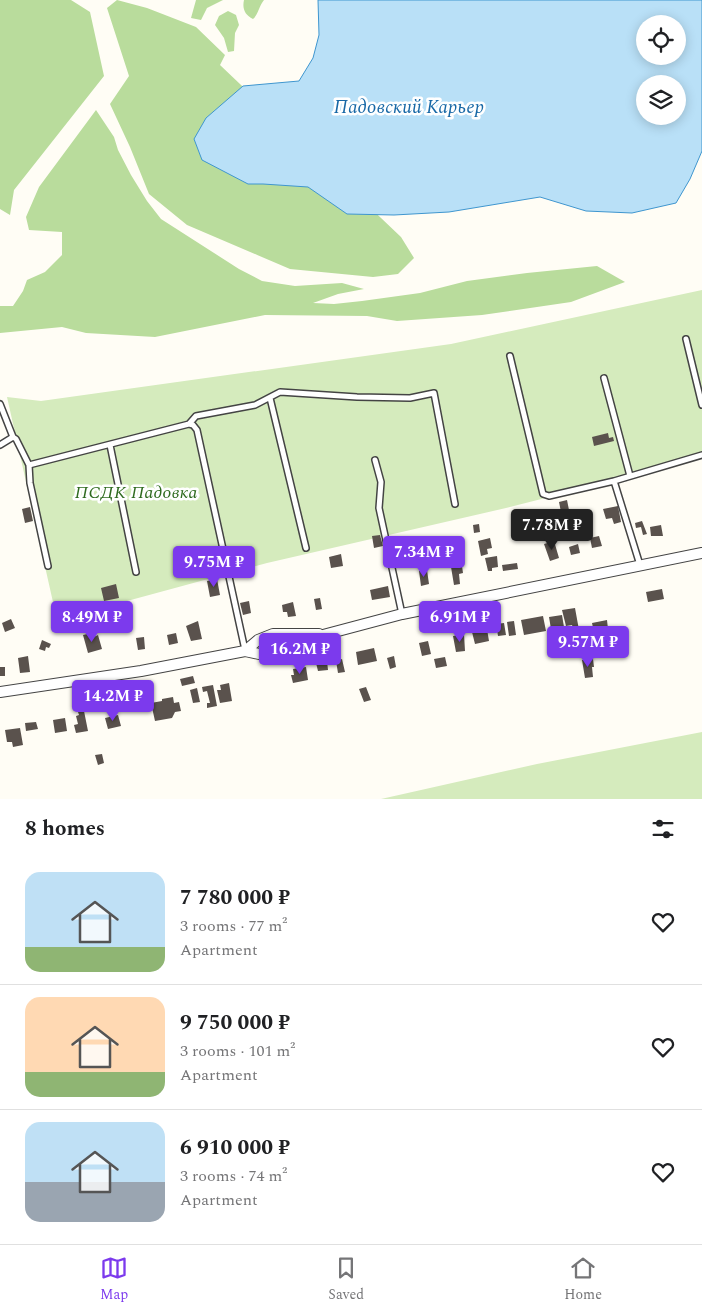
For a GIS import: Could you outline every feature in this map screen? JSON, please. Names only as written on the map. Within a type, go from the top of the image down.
[{"type":"street","points":[[0,692],[141,671],[245,651],[259,654],[282,653],[323,634],[402,614],[702,553]]},
{"type":"street","points":[[245,651],[258,640],[273,634],[323,634]]},
{"type":"lane","points":[[686,339],[702,405]]},
{"type":"lane","points":[[510,356],[543,494],[550,496],[614,481],[702,455]]},
{"type":"lane","points":[[604,378],[630,476]]},
{"type":"lane","points":[[29,465],[189,424],[196,416],[255,405],[280,392],[410,398],[434,393],[454,504]]},
{"type":"lane","points":[[270,398],[306,548]]},
{"type":"lane","points":[[0,404],[13,438],[19,443],[29,465],[30,483],[48,566]]},
{"type":"lane","points":[[189,424],[193,425],[197,430],[245,651]]},
{"type":"lane","points":[[0,445],[13,438]]},
{"type":"lane","points":[[110,445],[136,572]]},
{"type":"lane","points":[[375,460],[381,482],[379,508],[402,614]]},
{"type":"lane","points":[[614,481],[640,565]]},
{"type":"green space","points":[[0,0],[71,0],[90,12],[104,76],[14,190],[10,215],[0,209]]},
{"type":"green space","points":[[117,0],[147,8],[196,27],[225,55],[220,65],[401,237],[414,258],[398,274],[373,277],[290,269],[187,225],[149,194],[110,104],[129,76],[107,8]]},
{"type":"green space","points":[[196,0],[223,0],[207,8],[201,20],[191,18]]},
{"type":"green space","points":[[244,0],[264,0],[253,19],[245,11],[243,6]]},
{"type":"green space","points":[[228,11],[236,15],[239,25],[235,33],[234,51],[228,52],[224,38],[215,25],[219,16]]},
{"type":"green space","points":[[96,110],[114,137],[118,150],[131,175],[161,219],[239,269],[262,281],[295,286],[342,283],[364,289],[338,294],[313,303],[334,304],[362,301],[420,293],[467,281],[597,266],[625,282],[571,302],[482,315],[397,321],[367,316],[265,315],[155,337],[86,333],[62,327],[0,333],[0,306],[13,306],[23,291],[27,280],[45,272],[62,255],[62,232],[29,230],[26,217],[39,187]]},
{"type":"green space","name":"ПСДК Падовка","points":[[702,290],[702,458],[506,508],[267,563],[57,620],[7,397],[41,401],[451,344]]},
{"type":"green space","points":[[702,732],[702,799],[381,799],[537,764]]},
{"type":"water","name":"Падовский Карьер","points":[[318,0],[702,0],[702,151],[690,179],[676,203],[632,213],[586,211],[540,197],[449,212],[394,215],[347,214],[308,187],[248,184],[202,160],[194,139],[206,118],[243,86],[299,81],[313,58],[319,35]]},
{"type":"building","points":[[608,433],[609,438],[613,437],[614,441],[594,446],[592,437]]},
{"type":"building","points":[[110,486],[112,494],[102,497],[100,489]]},
{"type":"building","points":[[567,500],[569,510],[561,512],[559,502]]},
{"type":"building","points":[[618,506],[621,522],[614,524],[612,518],[606,519],[603,509]]},
{"type":"building","points":[[30,507],[33,521],[25,523],[22,509]]},
{"type":"building","points":[[642,521],[647,534],[643,535],[641,527],[636,528],[635,523]]},
{"type":"building","points":[[479,524],[480,532],[474,533],[473,525]]},
{"type":"building","points":[[661,525],[663,536],[651,536],[650,527]]},
{"type":"building","points":[[380,535],[383,546],[374,548],[372,536]]},
{"type":"building","points":[[599,536],[602,546],[592,548],[590,538]]},
{"type":"building","points":[[490,538],[492,548],[487,549],[488,554],[481,556],[478,541]]},
{"type":"building","points":[[554,541],[559,558],[550,561],[544,544]]},
{"type":"building","points":[[578,544],[580,553],[571,555],[569,547]]},
{"type":"building","points":[[341,554],[343,566],[331,568],[329,557]]},
{"type":"building","points":[[497,556],[498,567],[488,571],[485,558]]},
{"type":"building","points":[[461,559],[463,573],[459,574],[460,584],[454,585],[450,561]]},
{"type":"building","points":[[517,563],[518,569],[503,571],[502,565]]},
{"type":"building","points":[[427,570],[429,584],[421,586],[419,571]]},
{"type":"building","points":[[217,579],[220,595],[210,597],[207,581]]},
{"type":"building","points":[[116,584],[119,598],[104,601],[101,588]]},
{"type":"building","points":[[388,586],[390,597],[372,600],[370,590]]},
{"type":"building","points":[[662,589],[664,599],[648,602],[646,592]]},
{"type":"building","points":[[320,598],[322,609],[316,610],[314,599]]},
{"type":"building","points":[[249,601],[251,613],[243,615],[240,603]]},
{"type":"building","points":[[293,602],[296,616],[288,617],[287,612],[283,612],[282,605]]},
{"type":"building","points":[[575,608],[579,630],[574,631],[572,625],[566,626],[562,610]]},
{"type":"building","points":[[562,615],[564,627],[551,629],[549,617]]},
{"type":"building","points":[[543,616],[546,631],[524,635],[521,620]]},
{"type":"building","points":[[11,619],[15,628],[5,632],[2,623]]},
{"type":"building","points":[[607,620],[608,629],[594,632],[592,623]]},
{"type":"building","points":[[198,621],[202,639],[191,641],[186,626]]},
{"type":"building","points":[[514,621],[516,635],[509,636],[507,622]]},
{"type":"building","points":[[504,623],[506,635],[498,636],[496,624]]},
{"type":"building","points":[[487,629],[489,641],[475,644],[472,632]]},
{"type":"building","points":[[92,633],[94,637],[98,635],[102,649],[88,653],[83,635]]},
{"type":"building","points":[[176,633],[178,643],[169,645],[167,635]]},
{"type":"building","points":[[464,634],[465,651],[456,652],[453,636]]},
{"type":"building","points":[[144,637],[145,649],[138,650],[136,638]]},
{"type":"building","points":[[42,640],[51,644],[49,648],[46,647],[45,651],[39,649]]},
{"type":"building","points":[[428,641],[431,654],[422,656],[419,643]]},
{"type":"building","points":[[374,648],[377,661],[358,665],[356,652]]},
{"type":"building","points":[[28,656],[30,672],[20,673],[18,658]]},
{"type":"building","points":[[394,656],[396,667],[390,669],[387,658]]},
{"type":"building","points":[[445,657],[447,666],[436,668],[434,659]]},
{"type":"building","points":[[342,659],[345,672],[338,673],[336,661]]},
{"type":"building","points":[[593,659],[593,677],[585,678],[582,660]]},
{"type":"building","points":[[327,661],[328,670],[318,671],[316,663]]},
{"type":"building","points":[[0,667],[5,667],[5,676],[0,676]]},
{"type":"building","points":[[306,667],[308,680],[293,683],[291,675],[294,675],[293,669]]},
{"type":"building","points":[[193,676],[195,683],[182,686],[180,679]]},
{"type":"building","points":[[229,683],[232,701],[220,703],[217,690],[221,690],[220,685]]},
{"type":"building","points":[[213,685],[217,706],[207,708],[207,703],[210,703],[207,691],[203,692],[202,687]]},
{"type":"building","points":[[137,687],[138,696],[122,700],[120,691]]},
{"type":"building","points":[[366,687],[371,700],[364,702],[359,689]]},
{"type":"building","points":[[197,688],[200,702],[193,703],[190,690]]},
{"type":"building","points":[[80,696],[82,707],[75,708],[73,697]]},
{"type":"building","points":[[173,697],[174,703],[179,702],[181,711],[175,712],[172,718],[155,721],[151,703]]},
{"type":"building","points":[[84,711],[88,731],[76,733],[74,725],[78,724],[76,716],[79,715],[78,712]]},
{"type":"building","points":[[118,715],[121,726],[108,729],[105,718]]},
{"type":"building","points":[[65,718],[67,731],[55,733],[53,720]]},
{"type":"building","points":[[36,722],[38,729],[26,731],[25,723]]},
{"type":"building","points":[[20,728],[23,745],[13,747],[12,742],[7,742],[5,730]]},
{"type":"building","points":[[102,754],[104,763],[98,765],[95,755]]}]
